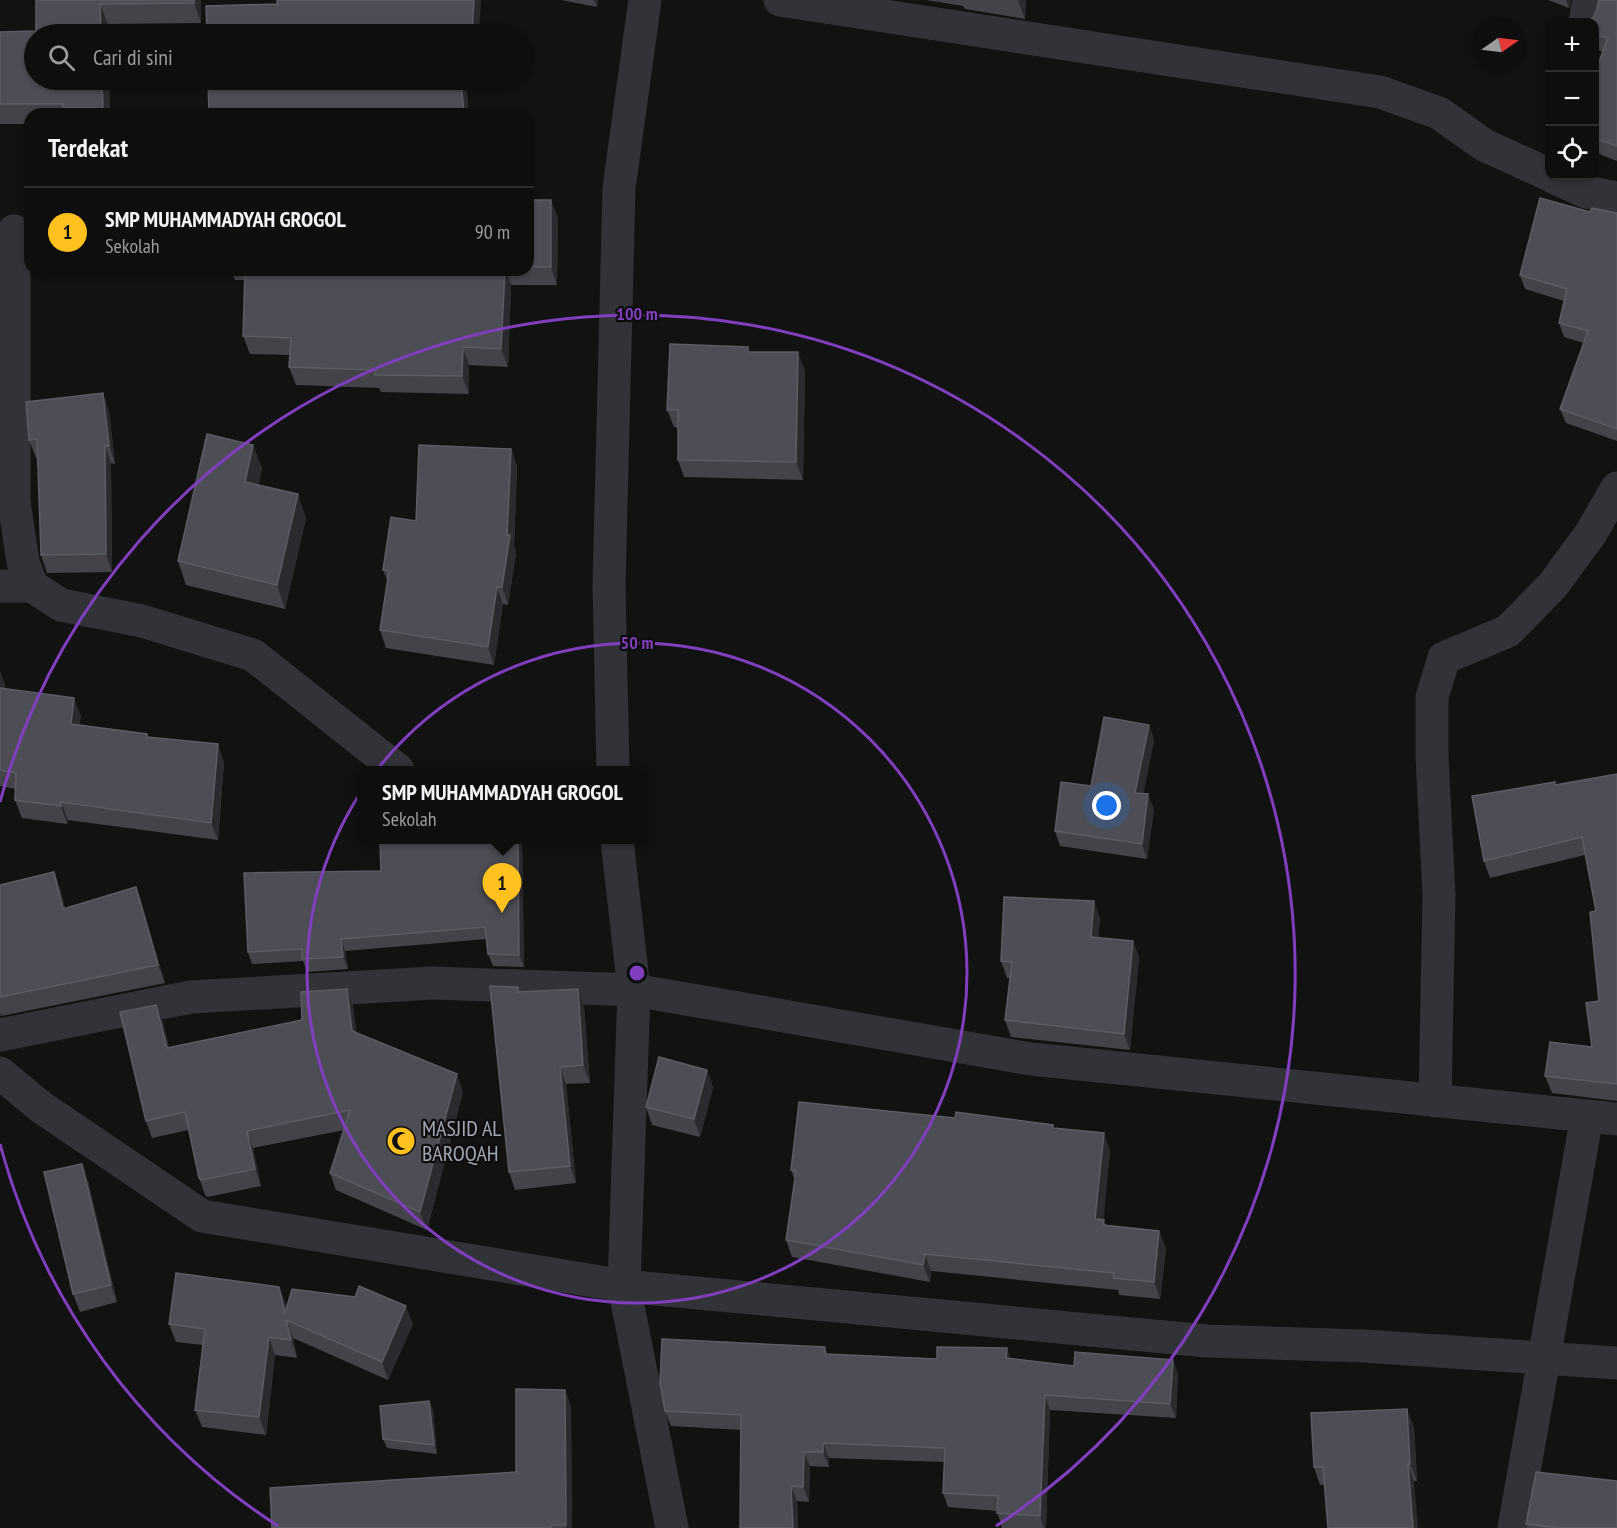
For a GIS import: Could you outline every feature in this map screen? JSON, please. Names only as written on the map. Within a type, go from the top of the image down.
[{"type":"street","points":[[613,766],[609,585],[619,188],[645,0]]},
{"type":"street","points":[[780,0],[1380,92],[1439,113],[1484,145],[1545,173]]},
{"type":"street","points":[[1586,18],[1589,0]]},
{"type":"street","points":[[1560,180],[1586,192],[1617,198]]},
{"type":"street","points":[[14,231],[14,502],[23,562],[32,586]]},
{"type":"street","points":[[1435,1101],[1440,894],[1432,757],[1432,697],[1444,658],[1508,631],[1553,585],[1592,533],[1617,488]]},
{"type":"street","points":[[0,586],[32,586],[61,605],[142,621],[253,655],[392,766]]},
{"type":"street","points":[[617,844],[634,990],[624,1286],[672,1528]]},
{"type":"street","points":[[0,1035],[191,998],[433,983],[634,990],[1031,1059],[1602,1117],[1545,1357],[1514,1528]]},
{"type":"street","points":[[0,1073],[41,1107],[202,1216],[624,1286],[1208,1341],[1364,1346],[1617,1363]]},
{"type":"building","points":[[36,0],[194,0],[194,3],[100,4],[101,24],[36,24]]},
{"type":"building","points":[[277,0],[474,0],[473,24],[207,24],[206,6],[277,4]]},
{"type":"building","points":[[1599,0],[1617,0],[1617,146],[1599,140],[1599,62],[1608,38],[1599,35],[1599,18],[1593,18]]},
{"type":"building","points":[[24,31],[24,90],[102,90],[103,108],[63,108],[63,104],[0,104],[0,32]]},
{"type":"building","points":[[208,90],[462,90],[463,108],[209,108]]},
{"type":"building","points":[[1540,198],[1590,212],[1592,208],[1617,213],[1617,429],[1560,409],[1588,331],[1559,323],[1567,289],[1520,275]]},
{"type":"building","points":[[534,200],[551,200],[551,267],[534,267]]},
{"type":"building","points":[[245,276],[505,276],[501,349],[463,347],[462,376],[375,375],[375,370],[289,367],[291,338],[243,336]]},
{"type":"building","points":[[670,344],[748,347],[748,352],[798,352],[796,462],[678,460],[678,410],[667,410]]},
{"type":"building","points":[[103,393],[109,446],[105,445],[106,554],[41,555],[37,439],[29,440],[26,402]]},
{"type":"building","points":[[207,434],[253,445],[245,482],[298,494],[277,585],[178,561]]},
{"type":"building","points":[[419,445],[511,449],[507,535],[510,535],[502,587],[497,587],[488,647],[380,630],[389,571],[383,570],[391,517],[416,521]]},
{"type":"building","points":[[0,688],[74,698],[71,724],[147,734],[147,737],[218,744],[211,823],[61,802],[61,806],[15,800],[16,773],[0,770]]},
{"type":"building","points":[[1104,717],[1149,725],[1135,793],[1148,794],[1142,844],[1055,831],[1061,782],[1091,786]]},
{"type":"building","points":[[1617,774],[1617,1084],[1545,1076],[1550,1042],[1592,1047],[1586,1003],[1599,1001],[1590,912],[1596,911],[1582,837],[1484,861],[1472,796]]},
{"type":"building","points":[[380,844],[518,844],[519,955],[488,954],[485,927],[341,939],[343,957],[302,959],[302,949],[248,952],[244,873],[381,871]]},
{"type":"building","points":[[54,872],[63,909],[136,887],[158,965],[0,997],[0,885]]},
{"type":"building","points":[[1004,897],[1094,901],[1091,937],[1133,941],[1124,1034],[1005,1020],[1012,962],[1001,961]]},
{"type":"building","points":[[490,986],[518,987],[518,992],[578,989],[583,1065],[560,1067],[570,1166],[509,1172]]},
{"type":"building","points":[[347,989],[352,1031],[457,1074],[420,1212],[330,1173],[350,1110],[247,1131],[255,1169],[202,1180],[199,1178],[185,1112],[146,1121],[120,1012],[156,1005],[167,1048],[302,1020],[301,992]]},
{"type":"building","points":[[659,1057],[707,1070],[694,1119],[646,1107]]},
{"type":"building","points":[[799,1102],[955,1118],[956,1112],[1053,1125],[1053,1128],[1104,1133],[1095,1219],[1104,1220],[1103,1225],[1159,1231],[1154,1282],[1113,1278],[1114,1273],[925,1254],[923,1265],[786,1240],[796,1171],[791,1170]]},
{"type":"building","points":[[82,1164],[111,1285],[73,1294],[44,1172]]},
{"type":"building","points":[[176,1273],[279,1287],[285,1313],[292,1289],[355,1297],[359,1286],[406,1306],[382,1362],[286,1320],[291,1340],[269,1337],[259,1417],[195,1410],[205,1329],[169,1324]]},
{"type":"building","points":[[662,1339],[825,1347],[825,1354],[937,1359],[937,1347],[1007,1348],[1006,1358],[1074,1366],[1075,1352],[1173,1360],[1170,1404],[1045,1395],[1040,1516],[997,1513],[998,1496],[943,1493],[945,1448],[823,1443],[823,1452],[804,1452],[803,1487],[791,1486],[793,1528],[740,1528],[741,1415],[665,1411],[660,1383]]},
{"type":"building","points":[[516,1389],[565,1390],[566,1525],[551,1525],[551,1528],[272,1528],[270,1488],[516,1472]]},
{"type":"building","points":[[429,1401],[434,1445],[383,1439],[380,1406]]},
{"type":"building","points":[[1407,1409],[1413,1528],[1328,1528],[1323,1467],[1314,1467],[1311,1413]]},
{"type":"building","points":[[1536,1472],[1617,1481],[1617,1528],[1559,1528],[1526,1524]]},
{"type":"place","name":"SMP MUHAMMADYAH GROGOL","points":[[502,913]]},
{"type":"place","name":"MASJID AL BAROQAH","points":[[401,1141]]}]
